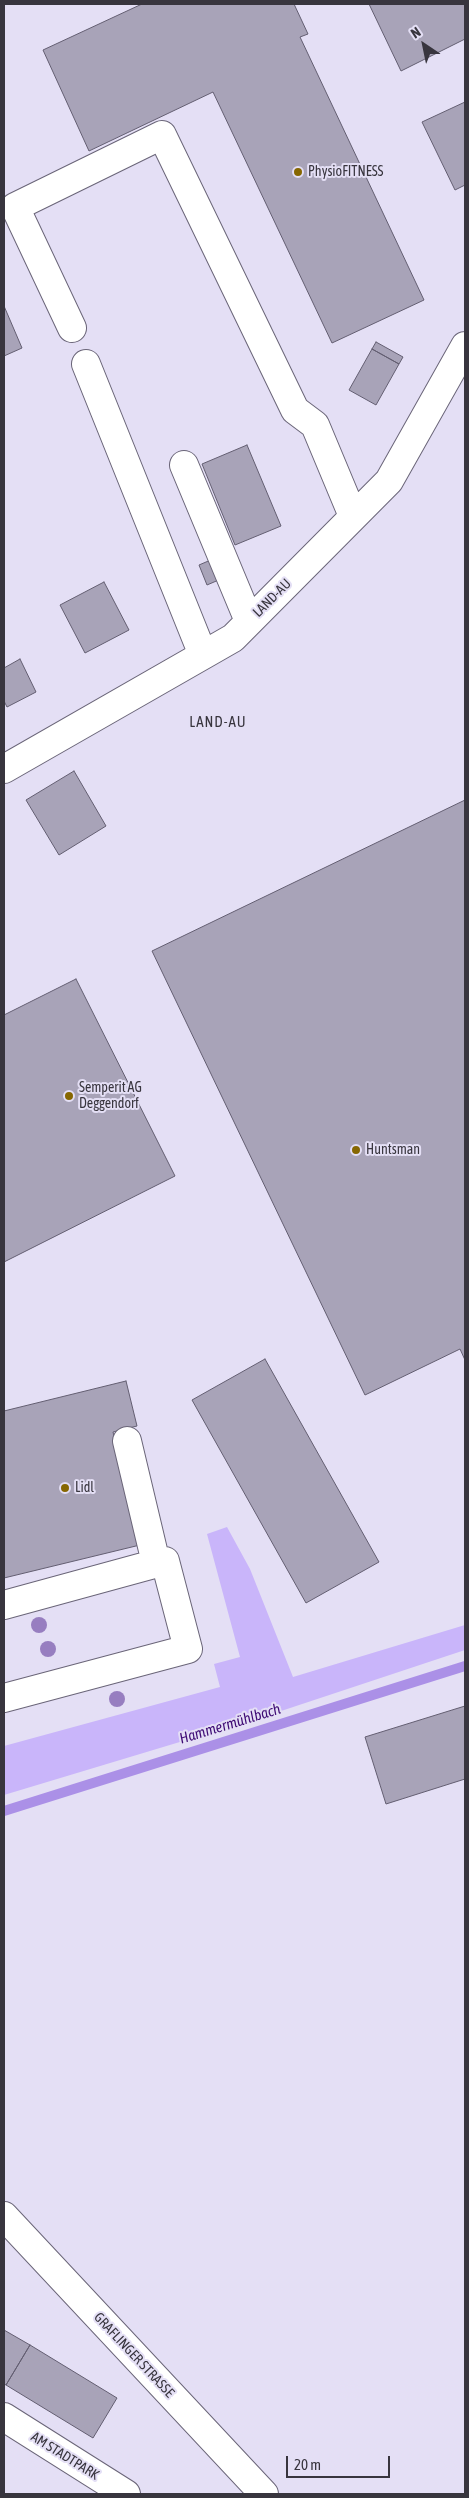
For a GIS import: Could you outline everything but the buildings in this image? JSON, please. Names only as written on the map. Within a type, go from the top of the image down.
[{"type":"street","points":[[72,328],[15,207],[162,135],[295,410],[315,425],[353,516]]},
{"type":"street","name":"LAND-AU","points":[[4,770],[233,638],[389,480],[465,346]]},
{"type":"street","points":[[86,364],[203,655]]},
{"type":"street","points":[[184,465],[249,621]]},
{"type":"street","points":[[127,1441],[156,1563]]},
{"type":"street","points":[[4,1605],[165,1561],[188,1649],[4,1698]]},
{"type":"street","name":"GRAFLINGER STRASSE","points":[[4,2216],[264,2494]]},
{"type":"street","name":"AM STADTPARK","points":[[4,2417],[126,2494]]},
{"type":"shaded area","points":[[227,1527],[250,1569],[293,1677],[465,1625],[465,1650],[266,1716],[4,1795],[4,1746],[220,1687],[214,1664],[240,1657],[207,1534]]},
{"type":"waterway","name":"Hammermühlbach","points":[[4,1811],[465,1666]]},
{"type":"place","name":"PhysioFITNESS","points":[[298,172]]},
{"type":"place","name":"Semperit AG Deggendorf","points":[[69,1096]]},
{"type":"place","name":"Huntsman","points":[[356,1150]]},
{"type":"place","name":"Lidl","points":[[65,1488]]},
{"type":"district","name":"LAND-AU","points":[[218,722]]}]
